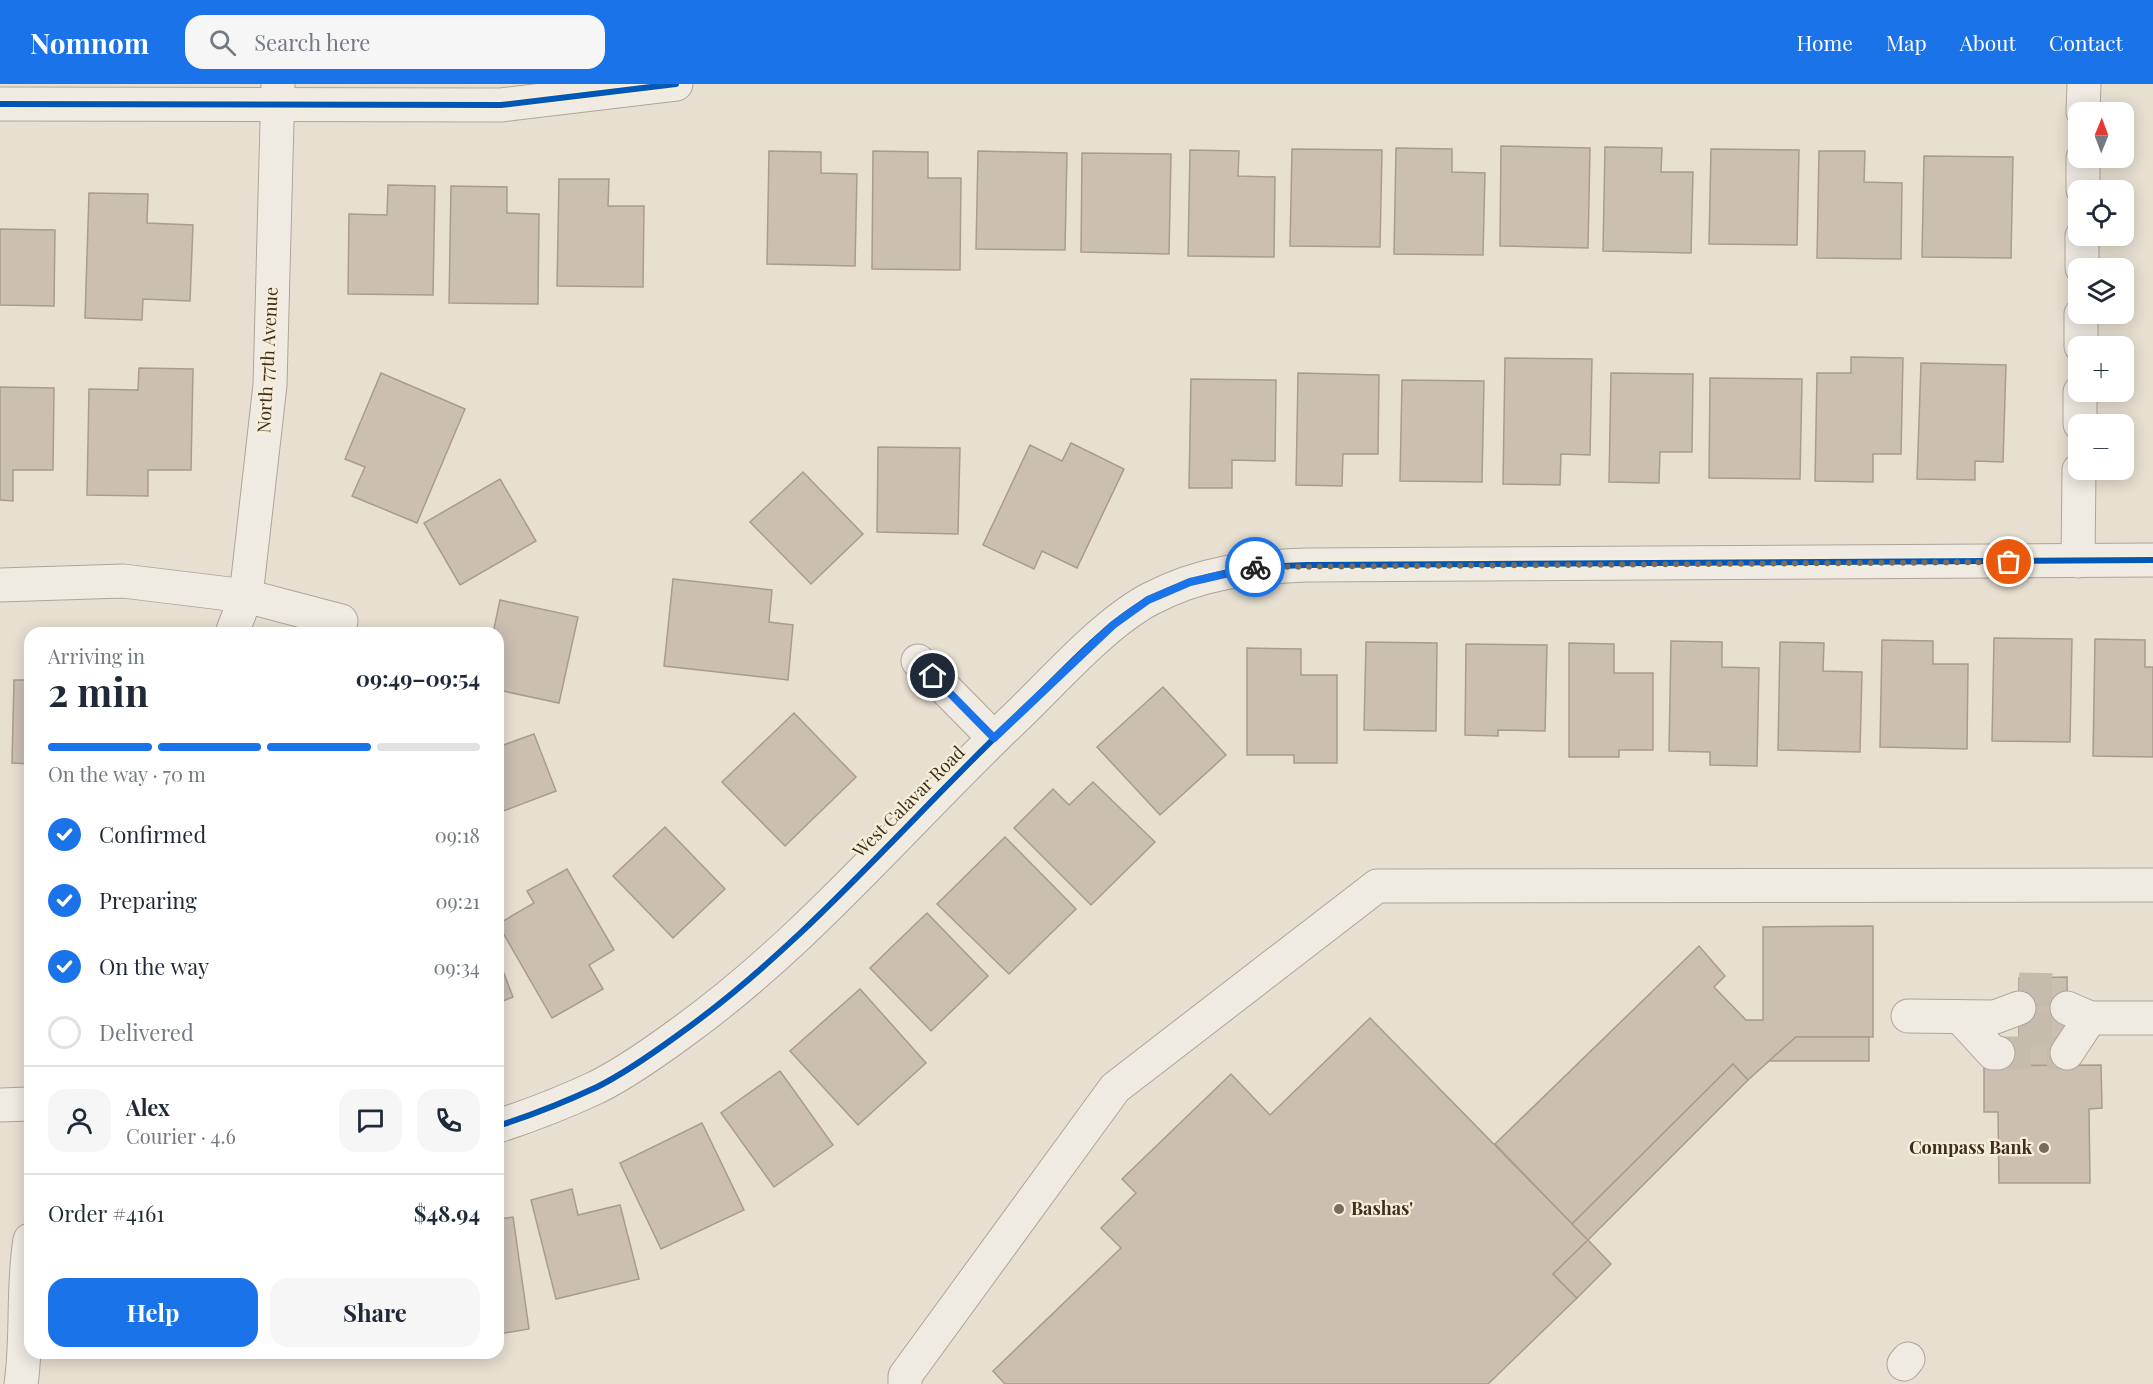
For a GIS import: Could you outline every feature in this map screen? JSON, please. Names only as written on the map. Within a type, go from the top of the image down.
[{"type":"street","points":[[0,104],[278,94],[501,105],[676,84]]},
{"type":"street","points":[[2084,84],[2084,102]]},
{"type":"street","name":"North 77th Avenue","points":[[234,627],[246,596],[270,385],[278,94]]},
{"type":"street","points":[[2078,561],[2079,480]]},
{"type":"street","name":"West Calavar Road","points":[[504,1124],[599,1086],[652,1054],[720,1006],[789,944],[994,738],[1113,625],[1148,600],[1190,582],[1251,567],[2153,560]]},
{"type":"street","points":[[0,585],[123,581],[246,596],[341,621]]},
{"type":"street","points":[[918,661],[994,738]]},
{"type":"street","points":[[905,1384],[905,1376],[1114,1088],[1377,886],[2153,885]]},
{"type":"street","points":[[1908,1016],[1960,1017],[2013,1011]]},
{"type":"street","points":[[1960,1017],[1993,1053],[1998,1053]]},
{"type":"street","points":[[2072,1019],[2153,1018]]},
{"type":"street","points":[[0,1105],[24,1104]]},
{"type":"street","points":[[21,1384],[25,1359]]},
{"type":"building","points":[[1501,146],[1590,148],[1588,248],[1500,246]]},
{"type":"building","points":[[1605,147],[1662,148],[1661,172],[1693,172],[1691,253],[1603,251]]},
{"type":"building","points":[[1396,148],[1452,149],[1452,172],[1485,173],[1483,255],[1394,254]]},
{"type":"building","points":[[1292,149],[1382,150],[1380,247],[1290,246]]},
{"type":"building","points":[[1711,149],[1799,150],[1797,245],[1709,244]]},
{"type":"building","points":[[1190,150],[1239,151],[1238,176],[1275,177],[1274,257],[1188,256]]},
{"type":"building","points":[[769,151],[821,152],[821,173],[857,174],[855,266],[767,264]]},
{"type":"building","points":[[873,151],[928,152],[928,178],[961,178],[960,270],[872,269]]},
{"type":"building","points":[[978,151],[1067,153],[1065,250],[976,249]]},
{"type":"building","points":[[1819,151],[1865,151],[1864,182],[1902,183],[1901,259],[1817,258]]},
{"type":"building","points":[[1082,153],[1171,154],[1169,254],[1081,252]]},
{"type":"building","points":[[1924,156],[2013,157],[2011,258],[1922,257]]},
{"type":"building","points":[[559,179],[609,179],[608,206],[644,206],[643,287],[557,286]]},
{"type":"building","points":[[388,185],[435,186],[433,295],[348,294],[349,214],[387,215]]},
{"type":"building","points":[[451,186],[507,187],[507,213],[539,214],[538,304],[449,303]]},
{"type":"building","points":[[89,193],[148,194],[147,223],[193,225],[190,301],[143,299],[142,320],[85,318]]},
{"type":"building","points":[[0,229],[55,230],[54,306],[0,305]]},
{"type":"building","points":[[1851,357],[1903,358],[1901,454],[1873,454],[1873,482],[1815,481],[1817,373],[1851,373]]},
{"type":"building","points":[[1505,358],[1592,359],[1590,455],[1561,454],[1560,485],[1503,484]]},
{"type":"building","points":[[1921,363],[2006,365],[2003,462],[1975,461],[1975,480],[1917,479]]},
{"type":"building","points":[[139,368],[193,369],[191,470],[148,470],[148,496],[87,495],[89,389],[138,390]]},
{"type":"building","points":[[381,373],[465,409],[417,523],[352,496],[365,467],[345,459]]},
{"type":"building","points":[[1298,373],[1379,375],[1378,454],[1343,454],[1342,486],[1296,485]]},
{"type":"building","points":[[1611,373],[1693,374],[1692,452],[1660,452],[1659,483],[1609,482]]},
{"type":"building","points":[[1710,378],[1802,379],[1800,479],[1709,478]]},
{"type":"building","points":[[1191,379],[1276,380],[1275,461],[1232,460],[1232,488],[1189,488]]},
{"type":"building","points":[[1402,380],[1484,381],[1482,482],[1400,481]]},
{"type":"building","points":[[0,387],[54,388],[53,470],[13,470],[13,501],[0,500]]},
{"type":"building","points":[[1071,443],[1124,469],[1077,568],[1042,551],[1034,569],[983,545],[1030,445],[1062,461]]},
{"type":"building","points":[[878,447],[960,448],[958,534],[877,532]]},
{"type":"building","points":[[803,472],[863,534],[811,584],[750,522]]},
{"type":"building","points":[[500,479],[536,541],[460,585],[424,523]]},
{"type":"building","points":[[673,579],[772,590],[769,622],[793,625],[788,680],[664,666]]},
{"type":"building","points":[[500,600],[578,617],[559,703],[504,691],[504,627],[494,627]]},
{"type":"building","points":[[1994,638],[2072,639],[2070,742],[1992,741]]},
{"type":"building","points":[[2095,639],[2145,640],[2145,667],[2153,667],[2153,757],[2093,756]]},
{"type":"building","points":[[1882,640],[1933,641],[1933,664],[1968,664],[1967,749],[1880,747]]},
{"type":"building","points":[[1671,641],[1722,642],[1722,667],[1759,668],[1757,766],[1710,765],[1710,752],[1669,751]]},
{"type":"building","points":[[1366,642],[1437,643],[1436,731],[1364,730]]},
{"type":"building","points":[[1780,642],[1824,643],[1823,671],[1862,672],[1860,752],[1778,750]]},
{"type":"building","points":[[1569,643],[1614,644],[1614,673],[1653,673],[1653,750],[1619,750],[1619,757],[1569,757]]},
{"type":"building","points":[[1466,644],[1547,645],[1545,731],[1498,730],[1498,736],[1465,735]]},
{"type":"building","points":[[1247,648],[1301,649],[1301,675],[1337,675],[1337,763],[1294,763],[1294,755],[1247,755]]},
{"type":"building","points":[[14,680],[24,680],[24,764],[12,763]]},
{"type":"building","points":[[1163,687],[1226,755],[1160,815],[1097,747]]},
{"type":"building","points":[[794,713],[856,777],[785,846],[722,782]]},
{"type":"building","points":[[534,734],[556,791],[504,811],[504,745]]},
{"type":"building","points":[[1093,782],[1155,842],[1091,905],[1014,828],[1053,789],[1069,805]]},
{"type":"building","points":[[665,827],[725,889],[673,938],[613,876]]},
{"type":"building","points":[[1005,837],[1076,909],[1009,974],[937,904]]},
{"type":"building","points":[[567,869],[614,950],[589,965],[603,989],[552,1018],[504,934],[504,920],[534,903],[527,891]]},
{"type":"building","points":[[927,913],[988,976],[931,1031],[870,968]]},
{"type":"building","points":[[1873,926],[1873,1037],[1796,1037],[1748,1080],[1733,1064],[1572,1224],[1495,1144],[1699,946],[1725,976],[1714,987],[1746,1020],[1763,1020],[1763,927]]},
{"type":"building","points":[[504,974],[513,997],[504,1001]]},
{"type":"building","points":[[2067,977],[2068,1066],[1998,1065],[1998,1042],[2019,1042],[2019,978]]},
{"type":"building","points":[[860,989],[926,1063],[858,1125],[790,1051]]},
{"type":"building","name":"Bashas'","points":[[1370,1018],[1588,1240],[1553,1274],[1577,1298],[1488,1384],[1005,1384],[993,1371],[1121,1248],[1101,1228],[1136,1193],[1122,1179],[1231,1074],[1270,1115]]},
{"type":"building","points":[[1796,1037],[1869,1037],[1869,1061],[1769,1061]]},
{"type":"building","points":[[1733,1064],[1748,1080],[1588,1240],[1572,1224]]},
{"type":"building","name":"Compass Bank","points":[[2101,1065],[2102,1108],[2089,1109],[2090,1183],[1999,1183],[1998,1112],[1984,1112],[1984,1066]]},
{"type":"building","points":[[780,1071],[833,1145],[774,1187],[721,1113]]},
{"type":"building","points":[[702,1123],[744,1210],[661,1249],[620,1163]]},
{"type":"building","points":[[572,1189],[578,1215],[620,1205],[639,1279],[556,1299],[531,1200]]},
{"type":"building","points":[[513,1217],[529,1329],[504,1333],[504,1218]]},
{"type":"building","points":[[1588,1240],[1611,1264],[1577,1298],[1553,1274]]},
{"type":"tunnel","points":[[2019,989],[2067,990]]},
{"type":"tunnel","points":[[2019,1028],[2067,1028]]},
{"type":"tunnel","points":[[1998,1053],[2067,1053]]},
{"type":"cycle path","points":[[0,104],[501,105],[676,84]]},
{"type":"cycle path","points":[[504,1124],[561,1103],[607,1082],[658,1049],[724,1000],[810,924],[972,760],[1097,638],[1114,623],[1150,599],[1188,583],[1226,573],[1265,567],[1307,565],[2153,560]]},
{"type":"way so far","points":[[1255,567],[2009,562]]},
{"type":"place","name":"Compass Bank","points":[[2044,1148]]},
{"type":"place","name":"Bashas'","points":[[1339,1209]]},
{"type":"route","points":[[933,676],[994,738],[1113,625],[1148,600],[1190,582],[1255,567]]}]
